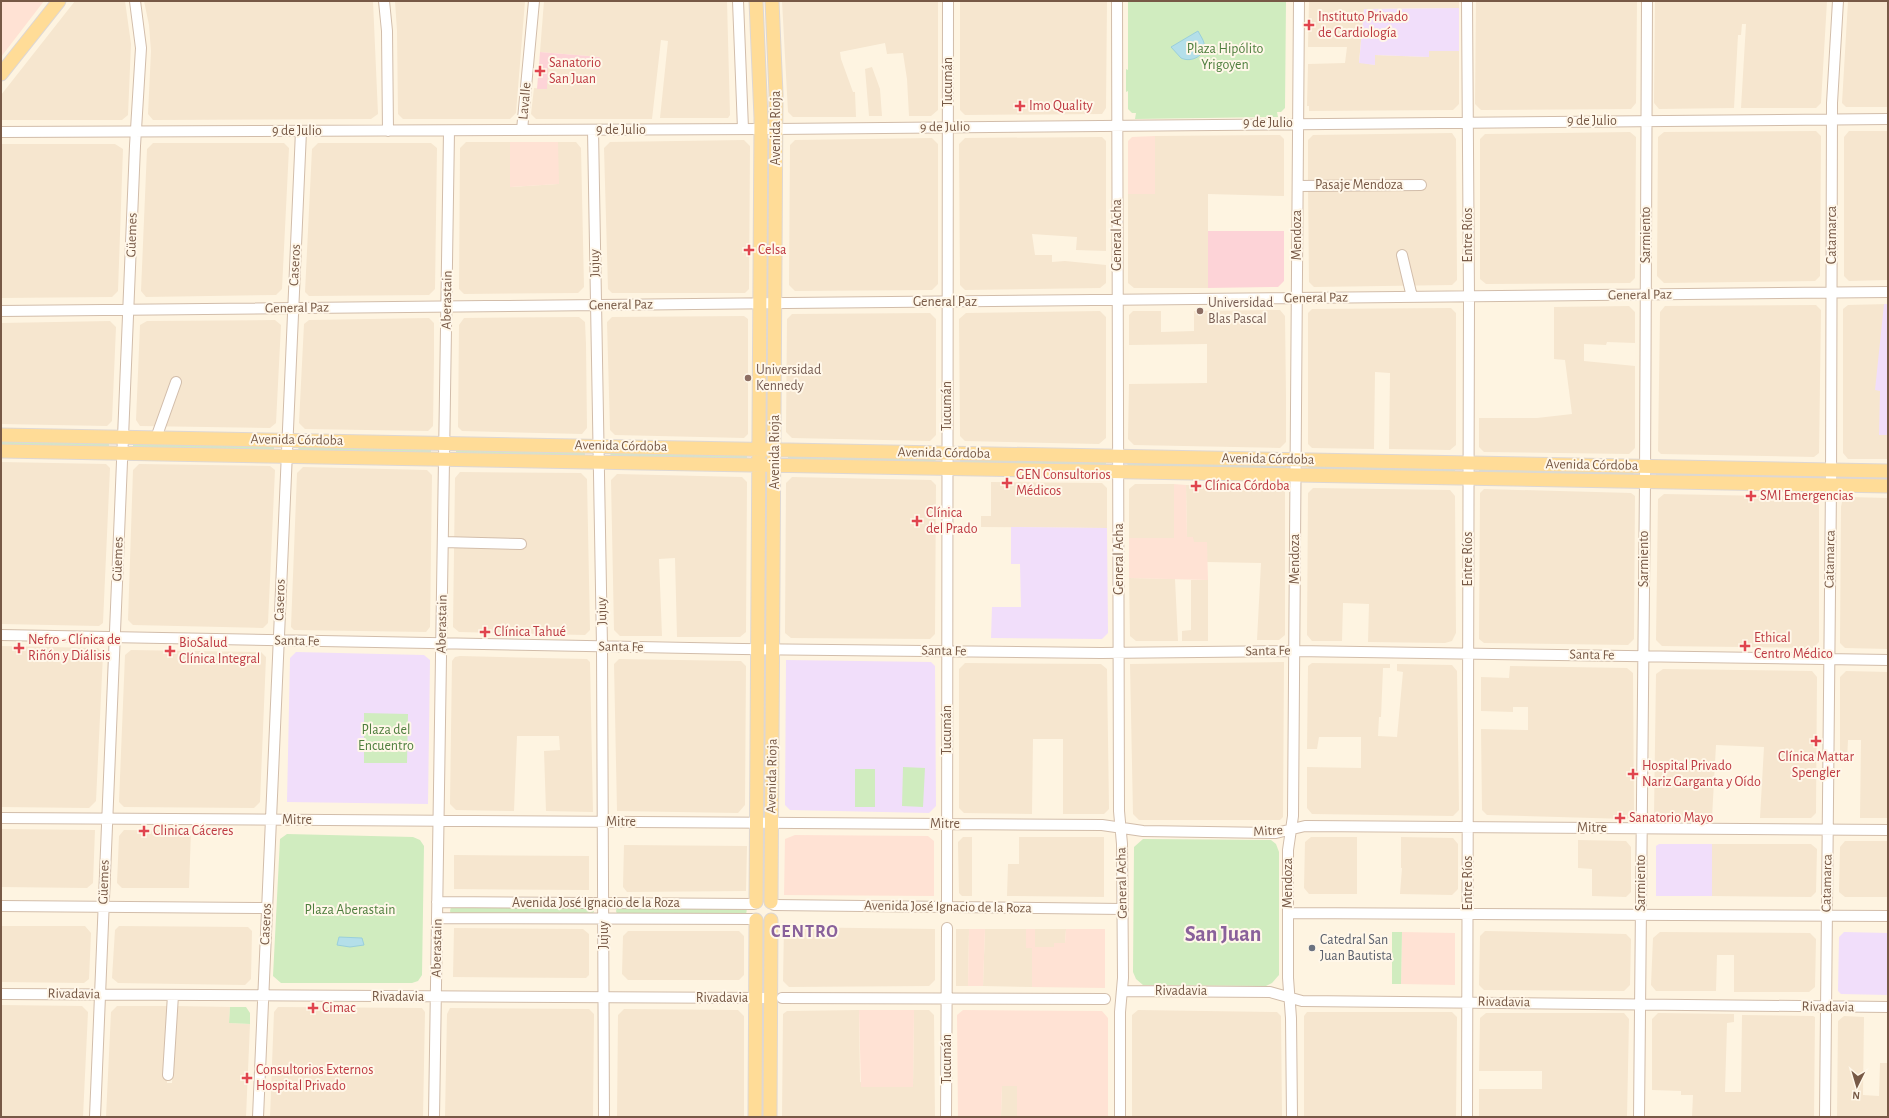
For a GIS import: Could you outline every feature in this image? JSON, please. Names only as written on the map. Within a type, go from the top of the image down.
[{"type":"main road","points":[[1,74],[59,1]]},
{"type":"main road","name":"Avenida Rioja","points":[[755,903],[760,129],[756,1]]},
{"type":"main road","name":"Avenida Rioja","points":[[771,3],[776,129],[772,823],[773,904]]},
{"type":"main road","points":[[759,75],[767,89],[769,122],[776,129]]},
{"type":"main road","name":"Avenida Córdoba","points":[[1,435],[1888,471]]},
{"type":"main road","name":"Avenida Córdoba","points":[[1,451],[1888,486]]},
{"type":"main road","points":[[755,920],[765,923],[771,920],[776,912],[773,904],[763,899],[755,903],[752,910],[755,920],[755,1117]]},
{"type":"main road","points":[[770,1117],[777,998],[771,920]]},
{"type":"street","name":"Güemes","points":[[95,1117],[136,132],[141,48],[135,1]]},
{"type":"street","points":[[384,1],[387,31],[388,131]]},
{"type":"street","name":"Lavalle","points":[[522,130],[534,1]]},
{"type":"street","points":[[738,1],[743,129]]},
{"type":"street","name":"Tucumán","points":[[947,907],[948,1]]},
{"type":"street","name":"General Acha","points":[[1117,1],[1119,653],[1123,909],[1122,991],[1120,1012],[1120,1117]]},
{"type":"street","name":"Mendoza","points":[[1292,1117],[1289,997],[1288,850],[1293,816],[1295,651],[1298,1]]},
{"type":"street","name":"Entre Ríos","points":[[1467,1],[1469,296],[1468,1117]]},
{"type":"street","name":"Sarmiento","points":[[1639,1117],[1645,482],[1647,1]]},
{"type":"street","name":"Catamarca","points":[[1825,1117],[1831,485],[1832,119],[1838,1]]},
{"type":"street","name":"9 de Julio","points":[[1,132],[776,129],[1117,124],[1888,119]]},
{"type":"street","name":"Jujuy","points":[[593,130],[602,646],[604,1117]]},
{"type":"street","name":"Caseros","points":[[258,1117],[301,131]]},
{"type":"street","name":"Aberastain","points":[[434,1117],[449,131]]},
{"type":"street","name":"Pasaje Mendoza","points":[[1298,186],[1421,185]]},
{"type":"street","points":[[1402,255],[1412,297]]},
{"type":"street","name":"General Paz","points":[[1,310],[1888,292]]},
{"type":"street","points":[[156,438],[176,382]]},
{"type":"street","points":[[443,542],[521,544]]},
{"type":"street","name":"Santa Fe","points":[[1,635],[757,649],[1119,653],[1295,651],[1888,660]]},
{"type":"street","name":"Mitre","points":[[1,818],[1102,825],[1143,831],[1276,833],[1305,826],[1888,830]]},
{"type":"street","name":"Avenida José Ignacio de la Roza","points":[[437,902],[755,903]]},
{"type":"street","name":"Avenida José Ignacio de la Roza","points":[[773,904],[1123,909]]},
{"type":"street","points":[[1,906],[267,908]]},
{"type":"street","points":[[1288,913],[1888,916]]},
{"type":"street","name":"Avenida José Ignacio de la Roza","points":[[437,918],[755,920]]},
{"type":"street","name":"Tucumán","points":[[946,1117],[947,928]]},
{"type":"street","name":"Rivadavia","points":[[1122,991],[1270,992],[1302,1001],[1468,1001],[1888,1007]]},
{"type":"street","name":"Rivadavia","points":[[1,994],[604,998],[1105,999]]},
{"type":"street","points":[[168,1075],[174,995]]},
{"type":"shaded area","points":[[1,1],[44,1],[1,57]]},
{"type":"shaded area","points":[[75,1],[125,1],[131,44],[128,115],[122,120],[1,120],[1,95]]},
{"type":"shaded area","points":[[144,1],[373,1],[378,114],[371,119],[153,120],[148,114],[151,51],[149,25]]},
{"type":"shaded area","points":[[395,1],[525,1],[516,113],[510,119],[403,119],[398,114],[397,31]]},
{"type":"shaded area","points":[[544,1],[727,1],[730,115],[728,118],[660,118],[668,41],[661,40],[652,119],[536,119],[531,114],[534,88],[546,89],[547,66],[599,70],[600,57],[540,52]]},
{"type":"shaded area","points":[[782,1],[938,1],[938,110],[931,116],[909,116],[907,79],[903,53],[887,54],[885,43],[840,52],[841,59],[853,92],[855,92],[856,117],[793,117],[788,112]]},
{"type":"shaded area","points":[[960,1],[1107,1],[1106,108],[1102,114],[965,115],[960,110]]},
{"type":"shaded area","points":[[1309,1],[1459,1],[1459,8],[1364,9],[1359,62],[1375,65],[1375,55],[1429,57],[1429,51],[1459,51],[1459,104],[1453,110],[1309,111],[1309,106],[1307,106],[1308,64],[1345,63],[1347,47],[1308,47]]},
{"type":"shaded area","points":[[1476,1],[1637,1],[1636,103],[1631,109],[1481,110],[1475,104]]},
{"type":"shaded area","points":[[1655,1],[1827,1],[1821,103],[1816,108],[1741,108],[1746,24],[1742,24],[1741,35],[1738,35],[1734,108],[1659,109],[1654,103]]},
{"type":"shaded area","points":[[1848,1],[1888,1],[1888,107],[1846,107],[1842,103]]},
{"type":"shaded area","points":[[1459,8],[1459,51],[1429,51],[1429,57],[1375,55],[1375,65],[1359,63],[1364,9]]},
{"type":"shaded area","points":[[540,52],[600,57],[599,70],[548,66],[547,89],[537,89]]},
{"type":"shaded area","points":[[872,67],[880,89],[882,116],[869,116],[865,69]]},
{"type":"shaded area","points":[[1816,131],[1821,136],[1820,276],[1815,281],[1664,283],[1657,276],[1658,137],[1664,132]]},
{"type":"shaded area","points":[[1849,131],[1888,131],[1888,280],[1849,281],[1844,276],[1844,137]]},
{"type":"shaded area","points":[[1630,132],[1636,137],[1635,278],[1630,283],[1486,284],[1480,279],[1480,139],[1485,134]]},
{"type":"shaded area","points":[[1452,133],[1456,139],[1457,280],[1452,285],[1314,287],[1309,282],[1308,188],[1425,189],[1424,180],[1308,183],[1308,140],[1313,135]]},
{"type":"shaded area","points":[[1280,135],[1284,139],[1284,196],[1208,194],[1208,288],[1134,288],[1128,283],[1128,194],[1155,193],[1155,136]]},
{"type":"shaded area","points":[[1155,136],[1155,194],[1128,194],[1128,141],[1132,137]]},
{"type":"shaded area","points":[[1102,137],[1106,141],[1106,251],[1076,250],[1077,237],[1032,234],[1035,255],[1052,255],[1052,262],[1065,261],[1106,265],[1106,283],[1100,288],[965,290],[960,285],[959,144],[965,138]]},
{"type":"shaded area","points":[[932,138],[938,144],[938,284],[932,290],[795,291],[789,285],[790,145],[795,140]]},
{"type":"shaded area","points":[[744,140],[750,146],[749,289],[745,293],[612,293],[608,289],[604,148],[610,142]]},
{"type":"shaded area","points":[[466,142],[510,142],[511,187],[558,184],[558,142],[576,142],[581,148],[584,287],[578,293],[464,294],[459,289],[460,148]]},
{"type":"shaded area","points":[[510,142],[558,142],[559,184],[510,187]]},
{"type":"shaded area","points":[[153,143],[284,143],[289,148],[282,289],[276,295],[146,297],[141,291],[147,149]]},
{"type":"shaded area","points":[[318,143],[431,143],[437,148],[435,289],[429,295],[309,296],[305,292],[312,149]]},
{"type":"shaded area","points":[[1,144],[115,144],[123,149],[118,291],[112,297],[1,298]]},
{"type":"shaded area","points":[[1208,231],[1284,231],[1284,281],[1278,287],[1208,288]]},
{"type":"shaded area","points":[[1884,304],[1888,304],[1888,435],[1879,435],[1880,391],[1875,390]]},
{"type":"shaded area","points":[[1888,304],[1888,459],[1848,459],[1843,453],[1843,309],[1848,305]]},
{"type":"shaded area","points":[[1816,305],[1821,310],[1819,453],[1814,457],[1661,454],[1658,451],[1660,312],[1665,306]]},
{"type":"shaded area","points":[[1629,306],[1635,312],[1635,343],[1607,342],[1606,345],[1584,344],[1584,361],[1635,366],[1635,448],[1629,454],[1484,452],[1479,447],[1479,418],[1537,418],[1572,414],[1565,360],[1554,359],[1554,307]]},
{"type":"shaded area","points":[[1451,308],[1456,313],[1456,445],[1450,450],[1389,449],[1390,373],[1375,372],[1374,449],[1312,448],[1308,444],[1308,313],[1312,309]]},
{"type":"shaded area","points":[[1280,310],[1285,316],[1286,442],[1280,448],[1134,445],[1128,439],[1129,384],[1207,383],[1207,344],[1129,345],[1129,315],[1133,311],[1161,311],[1161,332],[1194,331],[1194,311]]},
{"type":"shaded area","points":[[1100,311],[1106,317],[1106,438],[1099,444],[965,441],[960,436],[959,319],[966,313]]},
{"type":"shaded area","points":[[930,313],[936,319],[936,435],[930,441],[792,438],[786,432],[787,319],[792,314]]},
{"type":"shaded area","points":[[744,316],[748,319],[748,434],[744,438],[615,435],[610,430],[607,322],[612,317]]},
{"type":"shaded area","points":[[579,317],[585,322],[586,344],[587,428],[582,434],[462,431],[458,427],[459,325],[464,318]]},
{"type":"shaded area","points":[[429,318],[434,323],[434,357],[433,426],[428,431],[305,429],[299,423],[304,324],[309,320]]},
{"type":"shaded area","points":[[275,320],[281,325],[276,423],[270,428],[140,426],[136,420],[140,325],[147,321]]},
{"type":"shaded area","points":[[110,321],[116,327],[112,421],[107,426],[1,424],[1,323]]},
{"type":"shaded area","points":[[1,462],[106,464],[110,468],[103,623],[99,626],[1,624]]},
{"type":"shaded area","points":[[139,464],[270,466],[275,470],[268,623],[263,628],[133,625],[128,620],[133,470]]},
{"type":"shaded area","points":[[303,467],[427,470],[432,475],[430,627],[426,632],[294,630],[291,627],[297,473]]},
{"type":"shaded area","points":[[460,472],[581,473],[587,479],[590,630],[585,635],[459,632],[453,627],[455,478]]},
{"type":"shaded area","points":[[617,474],[742,477],[747,482],[746,632],[740,637],[677,637],[675,558],[659,559],[662,636],[620,636],[614,630],[611,480]]},
{"type":"shaded area","points":[[792,477],[931,480],[936,485],[935,634],[930,639],[791,638],[785,633],[786,483]]},
{"type":"shaded area","points":[[991,482],[1102,483],[1107,488],[1107,528],[981,527],[981,516],[991,516]]},
{"type":"shaded area","points":[[1135,484],[1174,484],[1174,538],[1129,538],[1129,489]]},
{"type":"shaded area","points":[[1174,484],[1186,485],[1187,537],[1193,537],[1194,542],[1207,542],[1208,580],[1129,578],[1129,538],[1174,538]]},
{"type":"shaded area","points":[[1186,485],[1281,486],[1285,491],[1285,635],[1279,640],[1257,640],[1261,563],[1207,562],[1207,542],[1193,542],[1187,537]]},
{"type":"shaded area","points":[[1313,488],[1450,490],[1455,496],[1456,633],[1452,641],[1445,643],[1368,642],[1369,604],[1343,603],[1342,641],[1312,641],[1307,635],[1308,493]]},
{"type":"shaded area","points":[[1484,489],[1631,493],[1635,496],[1634,639],[1628,645],[1484,643],[1479,639],[1480,493]]},
{"type":"shaded area","points":[[1664,494],[1814,497],[1819,502],[1819,642],[1813,648],[1662,646],[1656,640],[1658,499]]},
{"type":"shaded area","points":[[1848,497],[1888,498],[1888,649],[1845,648],[1840,643],[1841,507],[1842,502]]},
{"type":"shaded area","points":[[1011,527],[1107,528],[1108,633],[1102,639],[991,638],[992,607],[1021,607],[1020,564],[1011,564]]},
{"type":"shaded area","points":[[1129,578],[1175,579],[1178,641],[1136,641],[1130,636]]},
{"type":"shaded area","points":[[1191,580],[1208,580],[1208,641],[1182,641],[1182,631],[1191,630]]},
{"type":"shaded area","points":[[1,646],[98,648],[103,654],[96,801],[89,808],[1,807]]},
{"type":"shaded area","points":[[131,650],[261,652],[266,657],[260,802],[254,808],[124,807],[119,802],[125,655]]},
{"type":"shaded area","points":[[296,652],[424,655],[430,660],[428,804],[287,802],[290,658]]},
{"type":"shaded area","points":[[455,657],[587,659],[590,662],[593,812],[546,811],[544,751],[560,750],[559,736],[517,736],[514,811],[456,810],[450,804],[452,661]]},
{"type":"shaded area","points":[[619,659],[741,661],[746,666],[745,805],[738,813],[617,811],[614,664]]},
{"type":"shaded area","points":[[786,660],[931,662],[935,666],[936,806],[929,813],[790,810],[785,805]]},
{"type":"shaded area","points":[[1284,662],[1283,817],[1280,820],[1139,820],[1133,814],[1130,664]]},
{"type":"shaded area","points":[[965,663],[1101,664],[1107,669],[1109,809],[1104,814],[1063,814],[1063,739],[1033,739],[1032,814],[964,813],[959,808],[959,669]]},
{"type":"shaded area","points":[[1312,663],[1390,664],[1390,668],[1383,668],[1381,717],[1379,717],[1378,736],[1397,737],[1403,672],[1397,671],[1397,664],[1452,665],[1457,671],[1459,810],[1453,816],[1312,814],[1307,808],[1307,767],[1361,768],[1361,737],[1319,737],[1317,749],[1307,749],[1308,666]]},
{"type":"shaded area","points":[[1510,666],[1627,668],[1633,673],[1634,813],[1627,819],[1487,815],[1482,810],[1481,729],[1528,730],[1528,707],[1513,707],[1513,712],[1481,711],[1481,677],[1509,678]]},
{"type":"shaded area","points":[[1663,669],[1812,671],[1817,677],[1816,813],[1811,818],[1760,818],[1764,747],[1716,745],[1712,818],[1659,819],[1654,815],[1656,674]]},
{"type":"shaded area","points":[[1846,671],[1888,672],[1888,818],[1860,818],[1861,740],[1848,740],[1847,761],[1840,761],[1840,677]]},
{"type":"shaded area","points":[[1,829],[95,830],[93,883],[87,888],[1,887]]},
{"type":"shaded area","points":[[124,830],[191,831],[189,888],[122,888],[117,883],[119,836]]},
{"type":"shaded area","points":[[795,835],[928,836],[934,841],[934,896],[784,895],[785,839]]},
{"type":"shaded area","points":[[963,837],[972,837],[972,896],[962,896],[959,893],[958,842]]},
{"type":"shaded area","points":[[1019,837],[1104,837],[1104,897],[1007,896],[1008,864],[1019,864]]},
{"type":"shaded area","points":[[1311,837],[1357,837],[1357,894],[1309,894],[1304,888],[1305,842]]},
{"type":"shaded area","points":[[1401,837],[1453,838],[1458,844],[1458,889],[1452,895],[1400,894],[1402,868]]},
{"type":"shaded area","points":[[1578,840],[1626,841],[1631,847],[1631,892],[1626,897],[1592,896],[1592,869],[1578,868]]},
{"type":"shaded area","points":[[1845,841],[1888,841],[1888,897],[1845,897],[1839,892],[1840,847]]},
{"type":"shaded area","points":[[1659,844],[1712,844],[1712,896],[1656,896],[1656,846]]},
{"type":"shaded area","points":[[1712,844],[1811,844],[1817,849],[1816,892],[1811,897],[1712,896]]},
{"type":"shaded area","points":[[624,845],[747,846],[746,891],[627,892],[623,887]]},
{"type":"shaded area","points":[[454,855],[589,856],[589,890],[454,889]]},
{"type":"shaded area","points":[[1,926],[85,926],[91,933],[89,979],[84,983],[1,982]]},
{"type":"shaded area","points":[[119,926],[248,927],[252,931],[251,979],[245,985],[118,983],[112,978],[115,930]]},
{"type":"shaded area","points":[[784,927],[935,929],[935,980],[929,986],[789,987],[783,981]]},
{"type":"shaded area","points":[[454,928],[583,929],[589,934],[589,975],[586,978],[453,977]]},
{"type":"shaded area","points":[[956,929],[969,929],[968,986],[956,986]]},
{"type":"shaded area","points":[[969,929],[985,929],[983,986],[968,986]]},
{"type":"shaded area","points":[[985,929],[1026,929],[1026,947],[1032,948],[1032,987],[983,986]]},
{"type":"shaded area","points":[[1026,929],[1035,929],[1035,947],[1054,947],[1054,943],[1065,943],[1066,929],[1105,929],[1105,988],[1032,987],[1032,948],[1026,948]]},
{"type":"shaded area","points":[[1035,929],[1066,929],[1065,943],[1054,947],[1035,947]]},
{"type":"shaded area","points":[[628,931],[739,931],[744,936],[744,975],[739,980],[628,980],[622,974],[623,936]]},
{"type":"shaded area","points":[[1485,931],[1626,934],[1631,939],[1630,985],[1624,991],[1484,990],[1479,985],[1480,936]]},
{"type":"shaded area","points":[[1402,932],[1455,933],[1455,985],[1401,984]]},
{"type":"shaded area","points":[[1660,932],[1810,933],[1816,939],[1815,987],[1809,992],[1734,992],[1734,955],[1717,955],[1716,991],[1656,991],[1651,985],[1653,938]]},
{"type":"shaded area","points":[[1844,932],[1888,933],[1888,995],[1841,994],[1838,991],[1839,937]]},
{"type":"shaded area","points":[[1,1005],[82,1006],[88,1012],[83,1117],[1,1117]]},
{"type":"shaded area","points":[[117,1006],[169,1006],[164,1078],[167,1078],[167,1083],[172,1083],[177,1006],[230,1007],[229,1023],[250,1024],[246,1117],[106,1117],[111,1012]]},
{"type":"shaded area","points":[[278,1007],[422,1008],[425,1012],[423,1117],[270,1117],[274,1012]]},
{"type":"shaded area","points":[[450,1008],[589,1009],[594,1014],[593,1117],[445,1117],[447,1014]]},
{"type":"shaded area","points":[[624,1009],[738,1010],[744,1016],[744,1117],[617,1117],[618,1015]]},
{"type":"shaded area","points":[[859,1010],[860,1082],[913,1087],[914,1010],[929,1010],[934,1015],[935,1117],[782,1117],[783,1014],[787,1011]]},
{"type":"shaded area","points":[[859,1010],[914,1010],[913,1087],[861,1087]]},
{"type":"shaded area","points":[[963,1010],[1102,1011],[1108,1018],[1108,1117],[1017,1117],[1017,1086],[1002,1086],[1001,1117],[958,1117],[957,1015]]},
{"type":"shaded area","points":[[1138,1010],[1277,1012],[1281,1016],[1282,1117],[1132,1117],[1132,1015]]},
{"type":"shaded area","points":[[1307,1012],[1452,1012],[1457,1017],[1456,1117],[1304,1117],[1304,1016]]},
{"type":"shaded area","points":[[1486,1013],[1624,1013],[1629,1019],[1627,1117],[1479,1117],[1479,1089],[1542,1089],[1542,1071],[1479,1071],[1480,1018]]},
{"type":"shaded area","points":[[1658,1013],[1734,1014],[1734,1022],[1727,1023],[1725,1092],[1741,1092],[1742,1015],[1815,1017],[1814,1117],[1692,1117],[1693,1095],[1681,1095],[1681,1091],[1652,1090],[1652,1019]]},
{"type":"shaded area","points":[[1844,1016],[1864,1017],[1863,1095],[1879,1096],[1880,1063],[1888,1063],[1888,1117],[1837,1117],[1838,1021]]},
{"type":"shaded area","points":[[1002,1086],[1017,1086],[1017,1117],[1001,1117]]},
{"type":"green space","name":"Plaza Hipólito Yrigoyen","points":[[1128,1],[1286,1],[1285,108],[1281,112],[1277,112],[1278,117],[1135,119],[1136,113],[1132,113],[1128,109],[1128,91],[1126,92],[1126,69],[1128,70]]},
{"type":"green space","points":[[1,439],[109,442],[109,447],[1,446]]},
{"type":"green space","points":[[133,444],[274,446],[274,450],[133,448]]},
{"type":"green space","points":[[298,447],[431,449],[431,453],[299,451]]},
{"type":"green space","points":[[456,449],[585,452],[585,457],[456,454]]},
{"type":"green space","points":[[610,453],[747,455],[747,459],[611,457]]},
{"type":"green space","points":[[788,456],[936,459],[935,463],[788,461]]},
{"type":"green space","points":[[960,459],[1106,461],[1106,465],[960,463]]},
{"type":"green space","points":[[1127,462],[1286,465],[1286,469],[1128,467]]},
{"type":"green space","points":[[1309,465],[1455,468],[1455,472],[1308,469]]},
{"type":"green space","points":[[1479,468],[1633,471],[1634,475],[1479,472]]},
{"type":"green space","points":[[1656,472],[1818,476],[1818,479],[1656,476]]},
{"type":"green space","name":"Plaza del Encuentro","points":[[364,713],[408,714],[407,763],[364,763]]},
{"type":"green space","points":[[903,767],[925,768],[923,807],[902,806]]},
{"type":"green space","points":[[855,769],[875,769],[875,807],[855,807]]},
{"type":"green space","name":"Plaza Aberastain","points":[[287,834],[413,837],[420,840],[424,846],[422,975],[418,981],[412,983],[281,983],[273,976],[280,839]]},
{"type":"green space","points":[[1143,839],[1271,840],[1276,844],[1279,852],[1279,975],[1272,983],[1266,986],[1143,985],[1136,979],[1133,972],[1134,847]]},
{"type":"green space","points":[[451,907],[592,908],[594,911],[593,914],[451,914]]},
{"type":"green space","points":[[617,908],[747,908],[746,915],[617,914]]},
{"type":"green space","points":[[1392,932],[1402,932],[1401,984],[1392,984]]},
{"type":"green space","points":[[230,1007],[246,1007],[250,1013],[250,1024],[229,1023]]},
{"type":"green space","points":[[761,1011],[765,1011],[766,1117],[759,1117]]},
{"type":"water","points":[[1198,31],[1204,43],[1203,52],[1193,59],[1189,60],[1181,58],[1171,47]]},
{"type":"water","points":[[339,937],[362,938],[364,945],[350,947],[337,945]]},
{"type":"place","name":"Instituto Privado de Cardiología","points":[[1309,25]]},
{"type":"place","name":"Sanatorio San Juan","points":[[540,71]]},
{"type":"place","name":"Imo Quality","points":[[1020,106]]},
{"type":"place","name":"Celsa","points":[[749,250]]},
{"type":"place","name":"Universidad Blas Pascal","points":[[1200,311]]},
{"type":"place","name":"Universidad Kennedy","points":[[748,378]]},
{"type":"place","name":"GEN Consultorios Médicos","points":[[1007,483]]},
{"type":"place","name":"Clínica Córdoba","points":[[1196,486]]},
{"type":"place","name":"SMI Emergencias","points":[[1751,496]]},
{"type":"place","name":"Clínica del Prado","points":[[917,521]]},
{"type":"place","name":"Clínica Tahué","points":[[485,632]]},
{"type":"place","name":"Ethical Centro Médico","points":[[1745,646]]},
{"type":"place","name":"Nefro - Clínica de Riñón y Diálisis","points":[[19,648]]},
{"type":"place","name":"BioSalud Clínica Integral","points":[[170,651]]},
{"type":"place","name":"Clínica Mattar Spengler","points":[[1816,741]]},
{"type":"place","name":"Hospital Privado Nariz Garganta y Oído","points":[[1633,774]]},
{"type":"place","name":"Sanatorio Mayo","points":[[1620,818]]},
{"type":"place","name":"Clinica Cáceres","points":[[144,831]]},
{"type":"place","name":"Catedral San Juan Bautista","points":[[1312,948]]},
{"type":"place","name":"Cimac","points":[[313,1008]]},
{"type":"place","name":"Consultorios Externos Hospital Privado","points":[[247,1078]]},
{"type":"district","name":"CENTRO","points":[[805,932]]},
{"type":"district","name":"San Juan","points":[[1223,934]]}]
